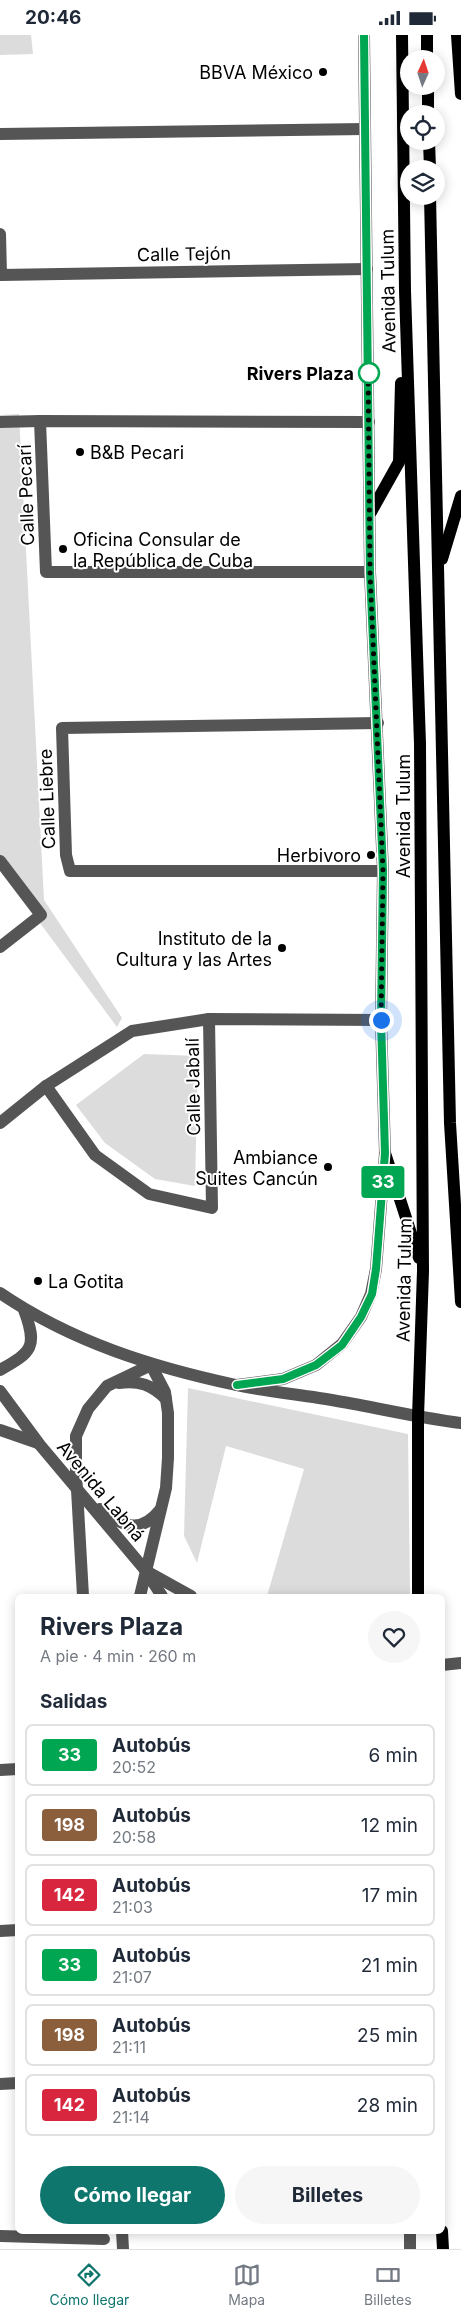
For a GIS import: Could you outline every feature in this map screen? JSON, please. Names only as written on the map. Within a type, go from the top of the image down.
[{"type":"main road","name":"Avenida Tulum","points":[[402,35],[405,291],[420,743],[423,1271],[418,1417],[418,1594]]},
{"type":"main road","points":[[427,35],[427,50]]},
{"type":"main road","points":[[457,35],[461,94]]},
{"type":"main road","points":[[430,205],[450,1123],[459,1231],[461,1302]]},
{"type":"main road","points":[[371,512],[399,462],[402,325],[405,291]]},
{"type":"main road","points":[[438,571],[461,496]]},
{"type":"main road","points":[[385,1153],[423,1271]]},
{"type":"main road","points":[[442,2234],[442,2249]]},
{"type":"street","name":"Avenida Tulum","points":[[237,1385],[283,1379],[316,1365],[342,1345],[361,1317],[372,1294],[376,1269],[385,1153],[381,1020],[383,871],[370,572],[371,512],[364,35]]},
{"type":"street","points":[[0,134],[366,129]]},
{"type":"street","name":"Calle Tejón","points":[[0,234],[0,275],[367,269]]},
{"type":"street","points":[[0,422],[40,421]]},
{"type":"street","name":"Calle Pecarí","points":[[369,422],[40,421],[46,572],[370,572]]},
{"type":"street","name":"Calle Liebre","points":[[378,723],[62,728],[66,845],[70,871],[383,871]]},
{"type":"street","points":[[0,861],[41,915],[0,947]]},
{"type":"street","name":"Calle Jabalí","points":[[46,1086],[95,1155],[149,1194],[212,1208],[209,1019]]},
{"type":"street","name":"Calle Jabalí","points":[[0,1123],[46,1086],[132,1031],[209,1019],[381,1020]]},
{"type":"street","points":[[0,1293],[24,1310],[84,1340],[151,1365],[237,1385],[461,1423]]},
{"type":"street","points":[[0,1371],[19,1361],[28,1349],[31,1327],[24,1310]]},
{"type":"street","points":[[83,1594],[79,1492],[76,1472],[76,1437],[88,1409],[107,1386],[151,1365]]},
{"type":"street","points":[[140,1594],[166,1488],[168,1458],[168,1413],[165,1392],[151,1365]]},
{"type":"street","points":[[107,1386],[121,1383],[146,1384],[166,1399]]},
{"type":"street","name":"Avenida Labná","points":[[0,1391],[40,1445],[146,1571],[187,1594]]},
{"type":"street","points":[[0,1431],[29,1439],[40,1445]]},
{"type":"street","points":[[79,1492],[116,1521],[128,1525],[141,1525],[153,1518],[160,1510]]},
{"type":"street","points":[[146,1571],[161,1594]]},
{"type":"street","points":[[445,1665],[461,1663]]},
{"type":"street","points":[[0,1769],[15,1769]]},
{"type":"street","points":[[0,1931],[15,1930]]},
{"type":"street","points":[[0,2083],[15,2083]]},
{"type":"street","points":[[122,2234],[123,2249]]},
{"type":"street","points":[[410,2234],[410,2249]]},
{"type":"street","points":[[0,2236],[104,2240]]},
{"type":"shaded area","points":[[0,35],[31,35],[33,54],[0,55]]},
{"type":"shaded area","points":[[19,414],[44,900],[122,1018],[117,1027],[0,869],[0,415]]},
{"type":"shaded area","points":[[144,1054],[198,1056],[195,1186],[155,1179],[105,1143],[76,1105]]},
{"type":"shaded area","points":[[188,1388],[408,1434],[410,1594],[268,1594],[304,1469],[226,1446],[197,1563],[184,1536]]},
{"type":"bus line","name":"33","points":[[237,1385],[283,1379],[316,1365],[342,1345],[361,1317],[372,1294],[376,1269],[385,1153],[381,1020],[383,871],[370,572],[371,512],[364,35]]},
{"type":"place","name":"BBVA México","points":[[323,72]]},
{"type":"place","name":"Rivers Plaza","points":[[369,373]]},
{"type":"place","name":"B&B Pecari","points":[[80,452]]},
{"type":"place","name":"Oficina Consular de la República de Cuba","points":[[63,549]]},
{"type":"place","name":"Herbivoro","points":[[371,855]]},
{"type":"place","name":"Instituto de la Cultura y las Artes","points":[[282,948]]},
{"type":"place","name":"Ambiance Suites Cancún","points":[[328,1167]]},
{"type":"place","name":"La Gotita","points":[[38,1281]]},
{"type":"route","points":[[369,373],[368,365],[371,512],[370,572],[383,871],[381,1020]]}]
